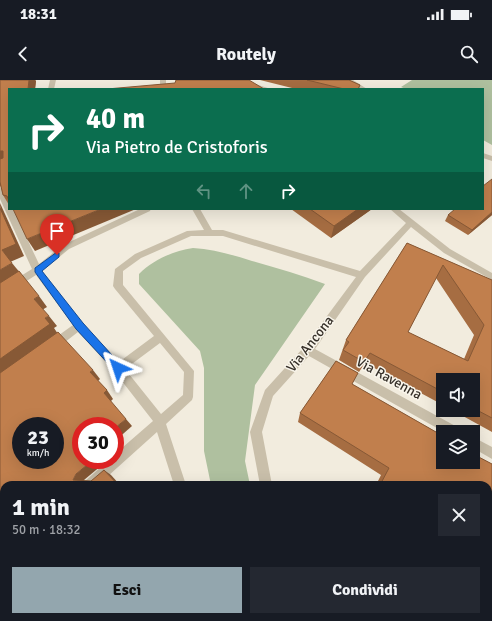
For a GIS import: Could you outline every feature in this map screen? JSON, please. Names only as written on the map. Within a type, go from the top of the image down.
[{"type":"street","points":[[235,80],[264,88]]},
{"type":"street","points":[[349,80],[362,88]]},
{"type":"street","points":[[0,190],[8,207]]},
{"type":"street","points":[[9,210],[37,270],[80,326],[118,368],[159,421],[179,481]]},
{"type":"street","points":[[0,294],[37,270],[66,247],[145,210]]},
{"type":"street","points":[[197,210],[210,233]]},
{"type":"street","points":[[395,210],[447,251],[492,277]]},
{"type":"street","name":"Via Ancona","points":[[265,481],[256,432],[269,393],[308,350],[362,275],[411,222]]},
{"type":"street","points":[[94,481],[135,446],[159,421],[188,397],[189,370],[118,286],[120,269],[138,256],[190,233],[223,233],[362,275]]},
{"type":"street","points":[[43,352],[80,326]]},
{"type":"street","points":[[118,368],[160,337]]},
{"type":"street","name":"Via Ravenna","points":[[308,350],[442,425]]},
{"type":"street","points":[[480,446],[492,453]]},
{"type":"green space","points":[[412,80],[492,80],[492,145],[484,141],[484,88],[401,87]]},
{"type":"green space","points":[[193,248],[208,250],[289,272],[325,284],[255,385],[245,461],[249,481],[210,481],[204,451],[204,368],[200,351],[139,284],[139,274],[157,260],[178,251]]},
{"type":"building","points":[[0,80],[29,80],[28,88],[8,88],[8,198],[7,196],[3,195],[0,182],[0,159],[3,158],[3,151],[0,151]]},
{"type":"building","points":[[176,80],[249,80],[262,88],[118,88],[175,83]]},
{"type":"building","points":[[307,80],[349,80],[360,85],[358,88],[340,88]]},
{"type":"building","points":[[492,179],[492,212],[472,230],[448,215],[454,210],[484,210],[484,185]]},
{"type":"building","points":[[0,208],[16,244],[2,250],[12,263],[0,270]]},
{"type":"building","points":[[13,210],[99,210],[27,239]]},
{"type":"building","points":[[311,210],[357,210],[334,226]]},
{"type":"building","points":[[407,243],[492,280],[492,418],[480,412],[480,373],[436,373],[436,388],[370,353],[364,362],[343,350],[349,342],[346,340]],"holes":[[[443,265],[484,325],[468,361],[408,332]]]},
{"type":"building","points":[[19,271],[39,296],[34,299],[49,316],[45,318],[50,324],[0,359],[0,283]]},
{"type":"building","points":[[58,332],[93,370],[90,372],[107,390],[104,393],[126,419],[124,421],[124,417],[72,417],[72,469],[82,469],[76,474],[73,480],[91,481],[0,481],[0,373]]},
{"type":"building","points":[[336,361],[358,373],[352,384],[436,432],[436,469],[480,469],[480,458],[492,464],[492,481],[382,481],[389,468],[300,413]]},
{"type":"building","points":[[104,470],[114,481],[91,481]]},
{"type":"route","points":[[57,255],[37,270],[80,326],[118,368]]}]
